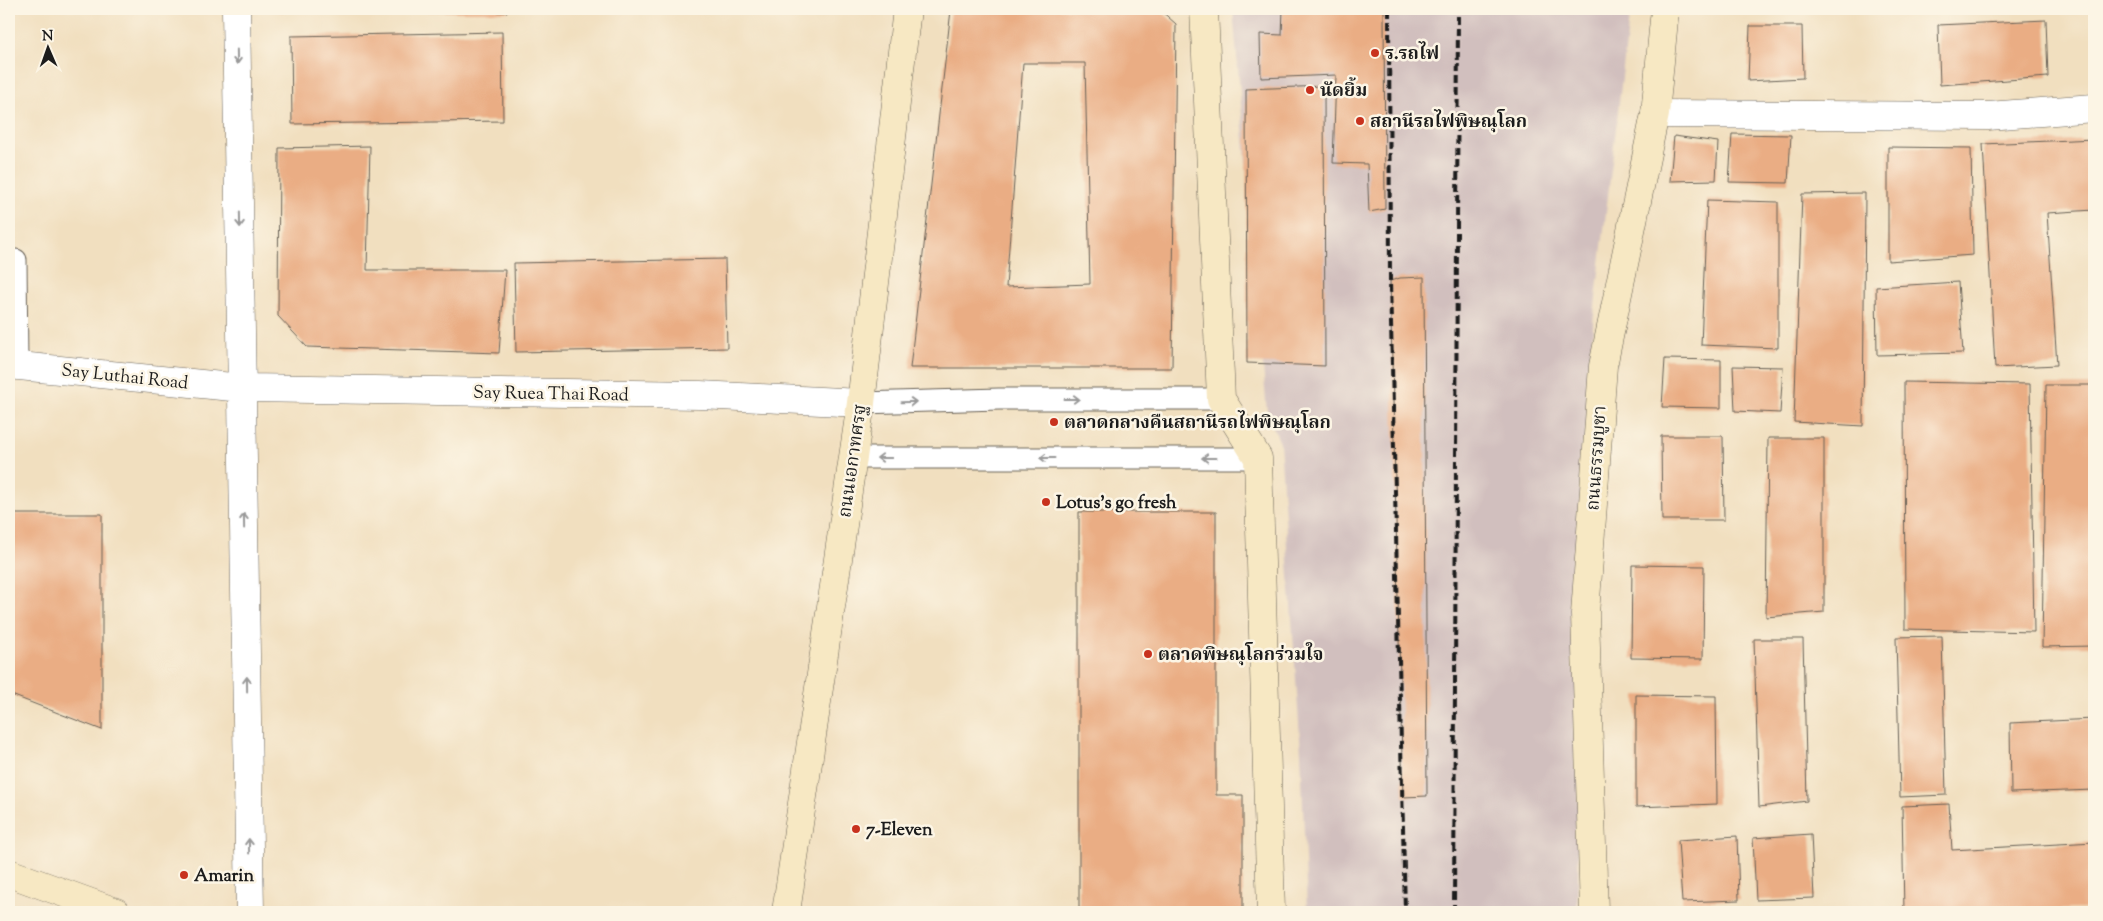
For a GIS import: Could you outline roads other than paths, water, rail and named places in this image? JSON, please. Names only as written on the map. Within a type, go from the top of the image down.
[{"type":"main road","name":"ถนนเอกาทศรฐ","points":[[786,912],[861,403],[907,9]]},
{"type":"main road","points":[[1204,9],[1221,399],[1258,458],[1271,912]]},
{"type":"main road","name":"ถนนธรรมบูชา","points":[[1594,912],[1585,614],[1603,366],[1655,114],[1666,9]]},
{"type":"main road","points":[[9,873],[105,910]]},
{"type":"street","points":[[236,9],[250,912]]},
{"type":"street","points":[[1655,114],[1988,116],[2094,108]]},
{"type":"street","name":"Say Luthai Road","points":[[13,366],[242,388]]},
{"type":"street","name":"Say Ruea Thai Road","points":[[242,388],[690,395],[861,403]]},
{"type":"lane","points":[[13,366],[16,260]]},
{"type":"lane","points":[[861,403],[999,399],[1221,399]]},
{"type":"lane","points":[[852,458],[1258,458]]},
{"type":"railway","points":[[1389,9],[1390,281],[1405,912]]},
{"type":"railway","points":[[1454,912],[1458,9]]},
{"type":"place","name":"ร.รถไฟ","points":[[1375,53]]},
{"type":"place","name":"นัดยิ้ม","points":[[1310,90]]},
{"type":"place","name":"สถานีรถไฟพิษณุโลก","points":[[1360,121]]},
{"type":"place","name":"ตลาดกลางคืนสถานีรถไฟพิษณุโลก","points":[[1054,422]]},
{"type":"place","name":"Lotus's go fresh","points":[[1046,502]]},
{"type":"place","name":"ตลาดพิษณุโลกร่วมใจ","points":[[1148,654]]},
{"type":"place","name":"7-Eleven","points":[[856,829]]},
{"type":"place","name":"Amarin","points":[[184,875]]}]
